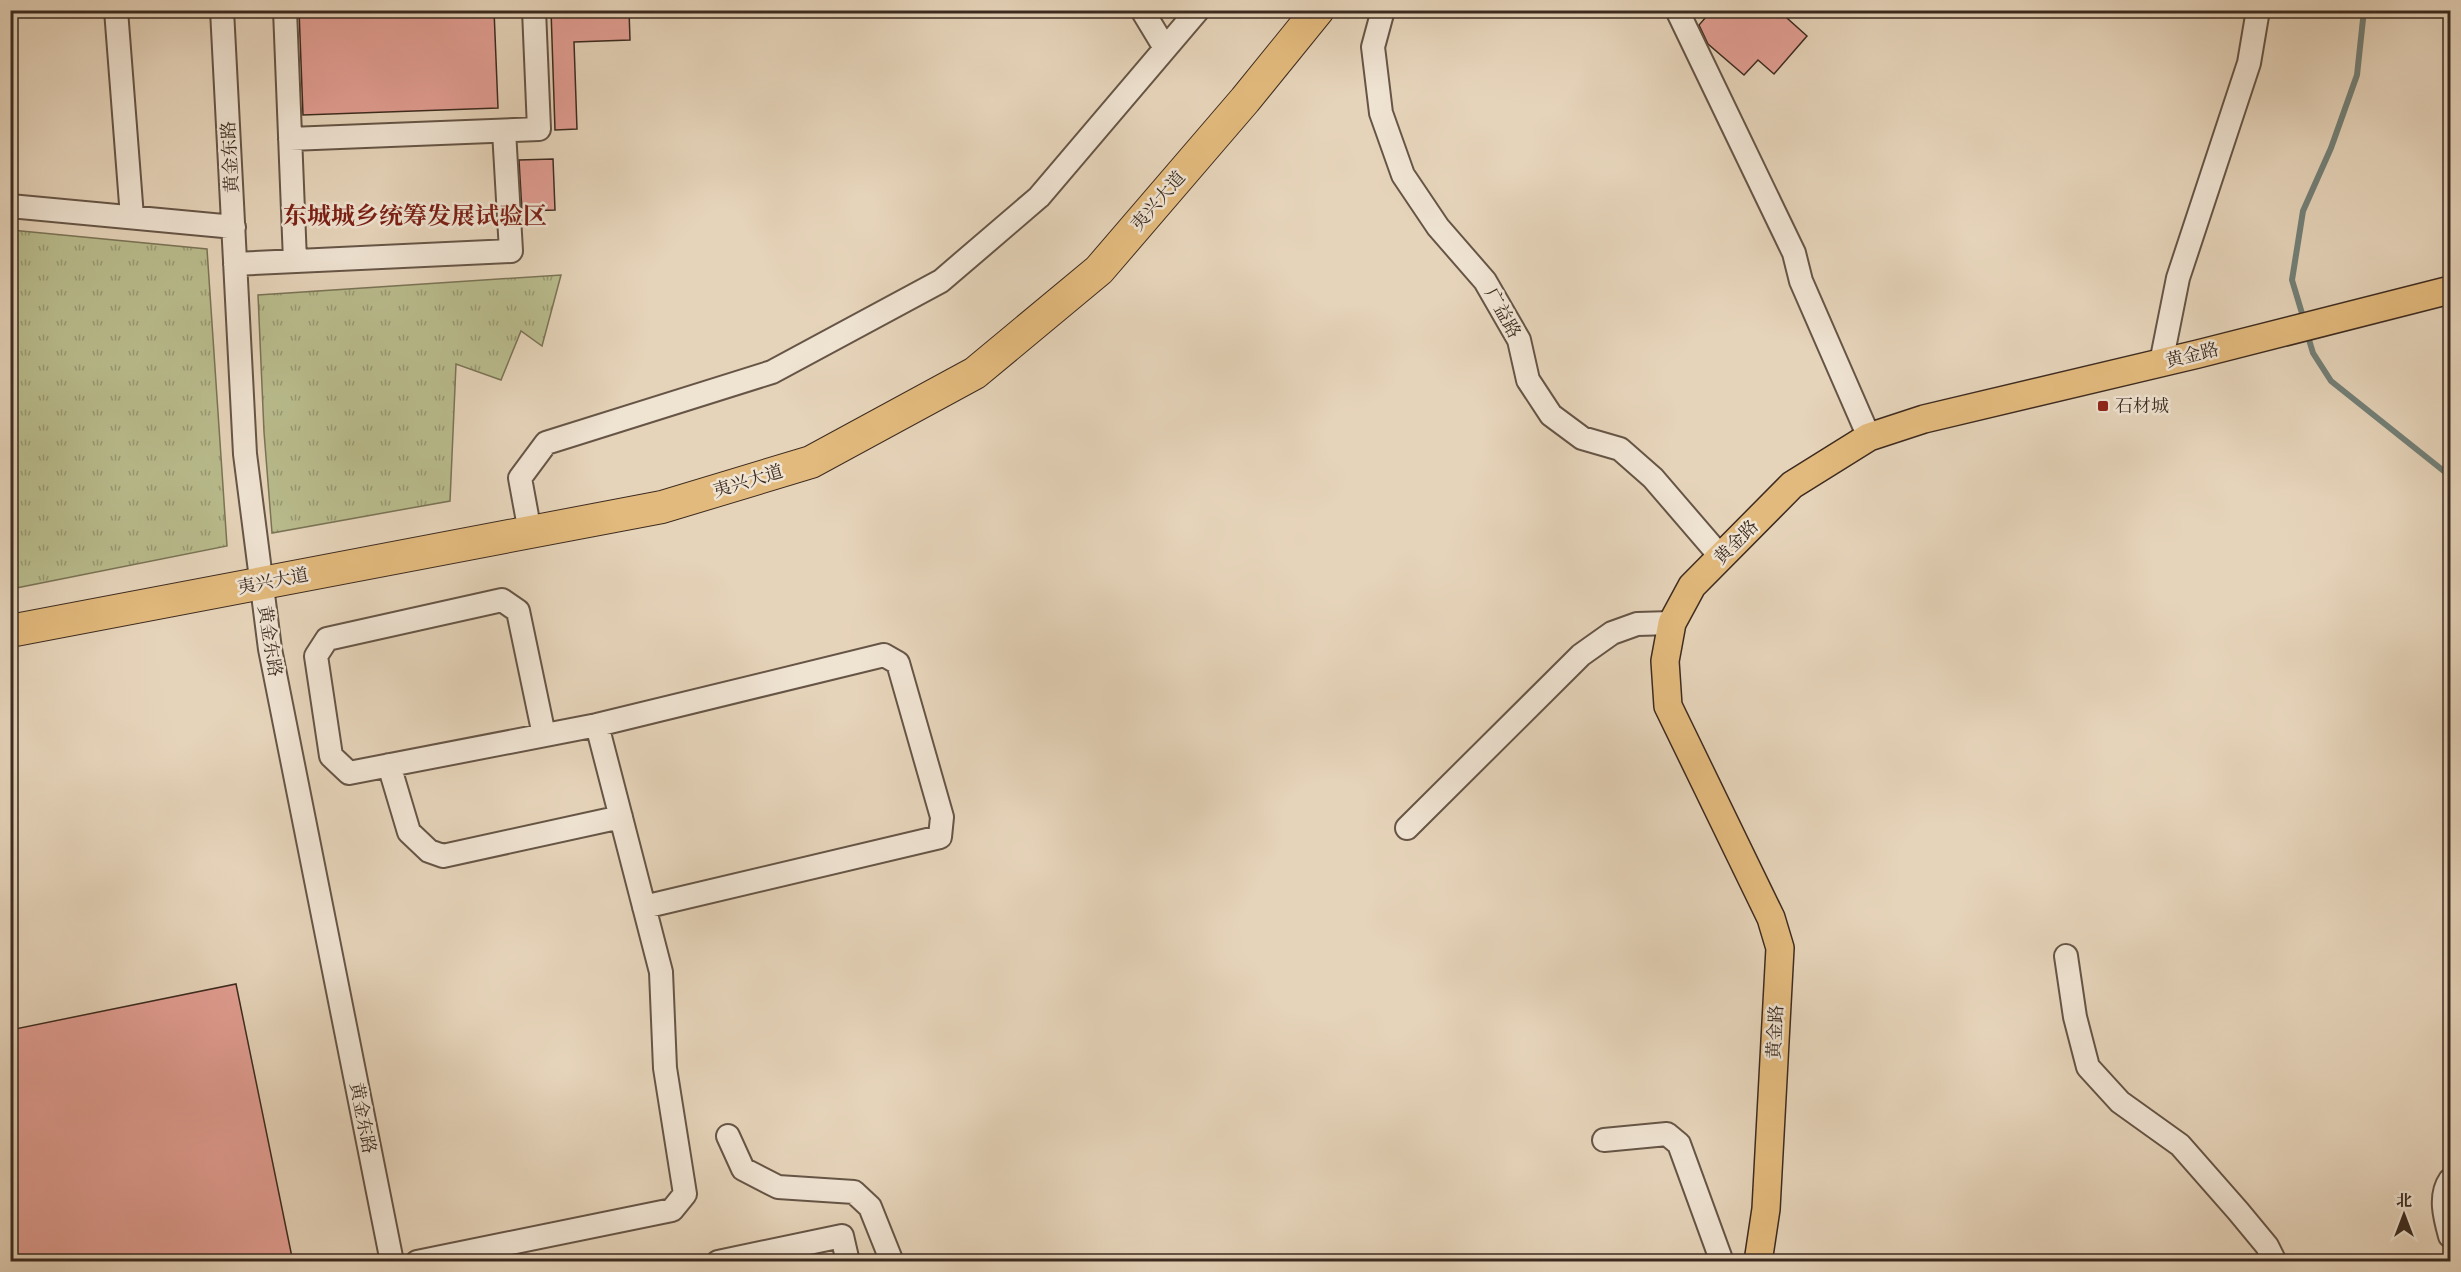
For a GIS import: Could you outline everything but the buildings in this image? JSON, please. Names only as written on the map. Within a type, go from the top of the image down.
[{"type":"highway","name":"夷兴大道","points":[[10,631],[526,516],[658,490],[805,446],[965,359],[1086,257],[1232,88],[1294,10]]},
{"type":"highway","name":"夷兴大道","points":[[10,614],[261,575],[662,507],[812,462],[975,373],[1098,270],[1245,100],[1318,10]]},
{"type":"main road","name":"黄金路","points":[[1758,1262],[1766,1209],[1780,948],[1771,918],[1668,706],[1665,661],[1672,623],[1692,586],[1792,485],[1869,436],[1924,419],[2198,354],[2451,290]]},
{"type":"street","points":[[116,10],[132,218]]},
{"type":"street","name":"黄金东路","points":[[222,10],[245,454],[270,649],[392,1262]]},
{"type":"street","points":[[285,10],[296,261]]},
{"type":"street","points":[[290,140],[539,129],[534,10]]},
{"type":"street","points":[[1142,10],[1165,48]]},
{"type":"street","points":[[526,516],[520,478],[546,443],[772,372],[941,281],[1039,197],[1198,10]]},
{"type":"street","name":"广益路","points":[[1383,10],[1373,47],[1381,113],[1403,176],[1438,227],[1485,281],[1519,340],[1528,380],[1551,415],[1582,438],[1620,449],[1653,478],[1721,556]]},
{"type":"street","points":[[1677,10],[1794,253],[1802,281],[1869,436]]},
{"type":"street","points":[[2161,363],[2178,278],[2249,63],[2258,10]]},
{"type":"street","points":[[235,264],[511,251],[504,131]]},
{"type":"street","points":[[10,206],[234,228]]},
{"type":"street","points":[[544,735],[518,611],[502,600],[327,639],[316,656],[331,756],[349,773],[597,725],[884,655],[898,663],[942,817],[940,837],[644,907]]},
{"type":"street","points":[[1407,828],[1581,655],[1612,633],[1638,624],[1672,623]]},
{"type":"street","points":[[417,1262],[672,1210],[685,1194],[665,1068],[661,972],[597,725]]},
{"type":"street","points":[[389,765],[409,832],[429,851],[444,856],[621,817]]},
{"type":"street","points":[[2066,956],[2075,1017],[2088,1067],[2120,1102],[2180,1145],[2238,1211],[2266,1246],[2275,1262]]},
{"type":"street","points":[[1604,1140],[1667,1134],[1679,1144],[1722,1262]]},
{"type":"street","points":[[728,1136],[743,1169],[778,1187],[854,1191],[870,1207],[892,1262]]},
{"type":"street","points":[[2451,1179],[2445,1187],[2444,1215],[2451,1236]]},
{"type":"street","points":[[718,1262],[842,1236],[848,1262]]},
{"type":"green space","points":[[11,230],[207,249],[227,546],[11,589]]},
{"type":"green space","points":[[561,275],[542,346],[521,331],[501,380],[456,364],[450,501],[272,533],[264,432],[258,295]]},
{"type":"waterway","points":[[2304,320],[2292,280],[2303,211],[2331,148],[2357,75],[2364,10]]},
{"type":"waterway","points":[[2307,333],[2313,353],[2331,381],[2450,476]]},
{"type":"place","name":"石材城","points":[[2103,406]]},
{"type":"district","name":"东城城乡统筹发展试验区","points":[[415,216]]}]
